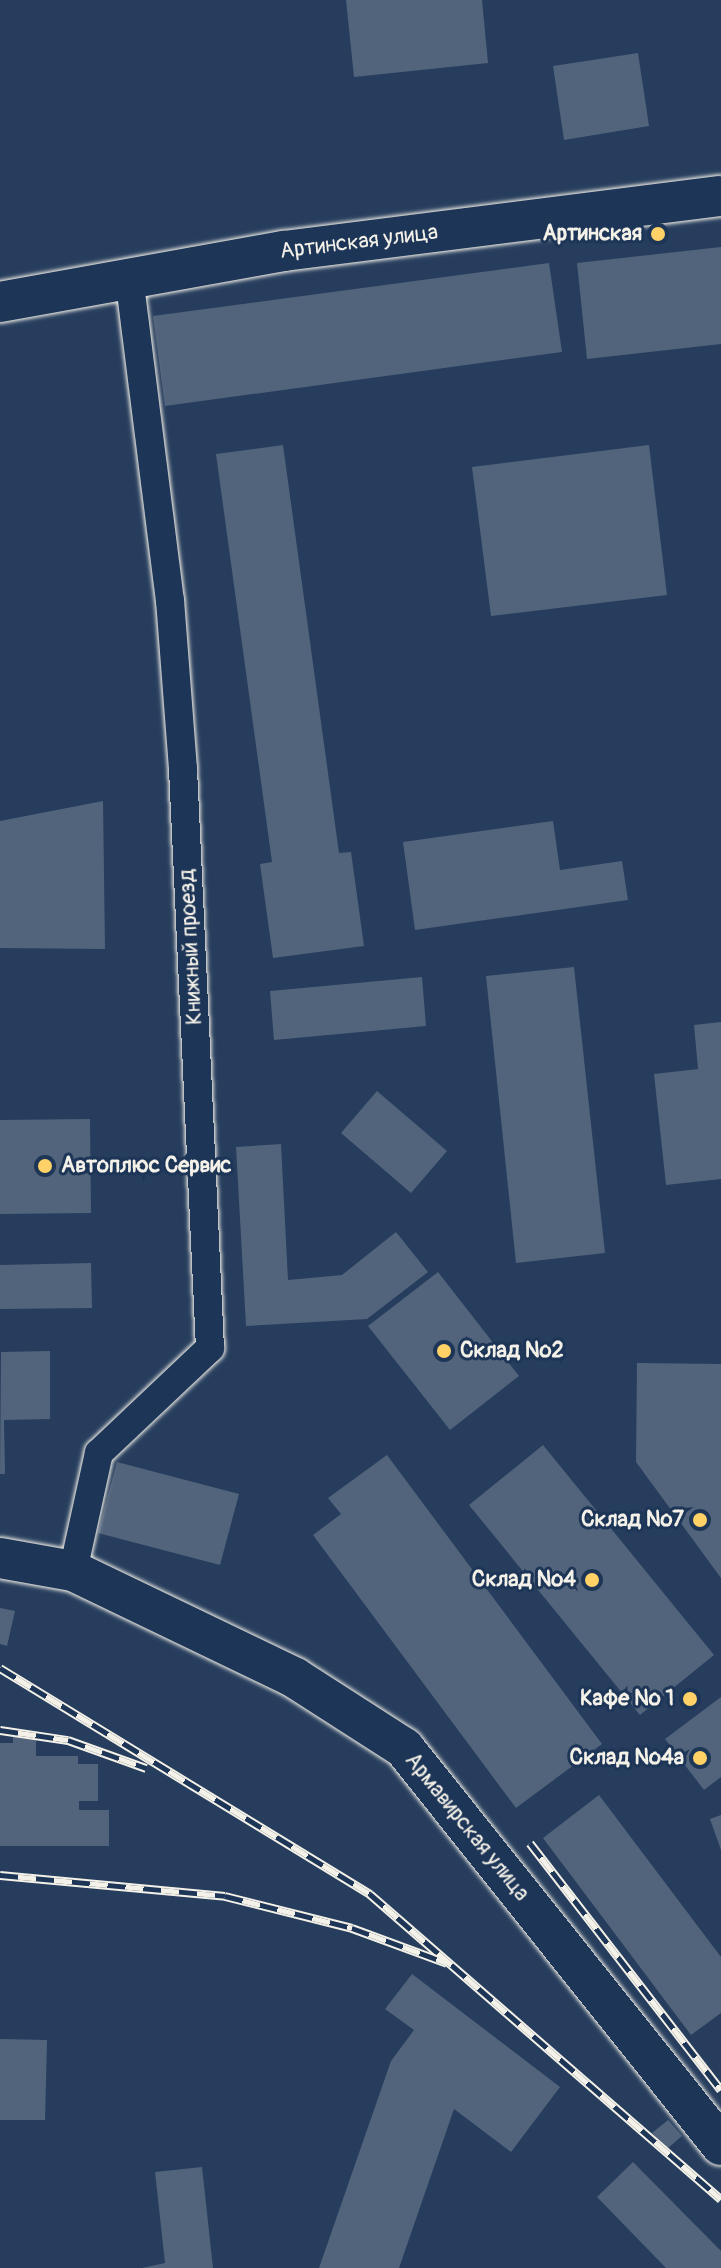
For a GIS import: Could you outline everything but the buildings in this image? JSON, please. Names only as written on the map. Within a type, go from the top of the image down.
[{"type":"main road","name":"Артинская улица","points":[[0,302],[129,275],[721,196]]},
{"type":"main road","name":"Армавирская улица","points":[[0,1558],[73,1571],[295,1678],[404,1748],[721,2145]]},
{"type":"street","name":"Книжный проезд","points":[[73,1571],[99,1453],[210,1348],[183,769],[170,601],[129,275]]},
{"type":"railway","points":[[0,1668],[370,1894],[721,2199]]},
{"type":"railway","points":[[0,1730],[68,1740],[146,1768]]},
{"type":"railway","points":[[530,1843],[721,2090]]},
{"type":"railway","points":[[0,1875],[225,1896],[352,1928],[447,1963]]},
{"type":"place","name":"Артинская","points":[[658,234]]},
{"type":"place","name":"Автоплюс Сервис","points":[[45,1166]]},
{"type":"place","name":"Склад №2","points":[[444,1351]]},
{"type":"place","name":"Склад №7","points":[[700,1520]]},
{"type":"place","name":"Склад №4","points":[[592,1580]]},
{"type":"place","name":"Кафе № 1","points":[[690,1699]]},
{"type":"place","name":"Склад №4а","points":[[700,1758]]}]
